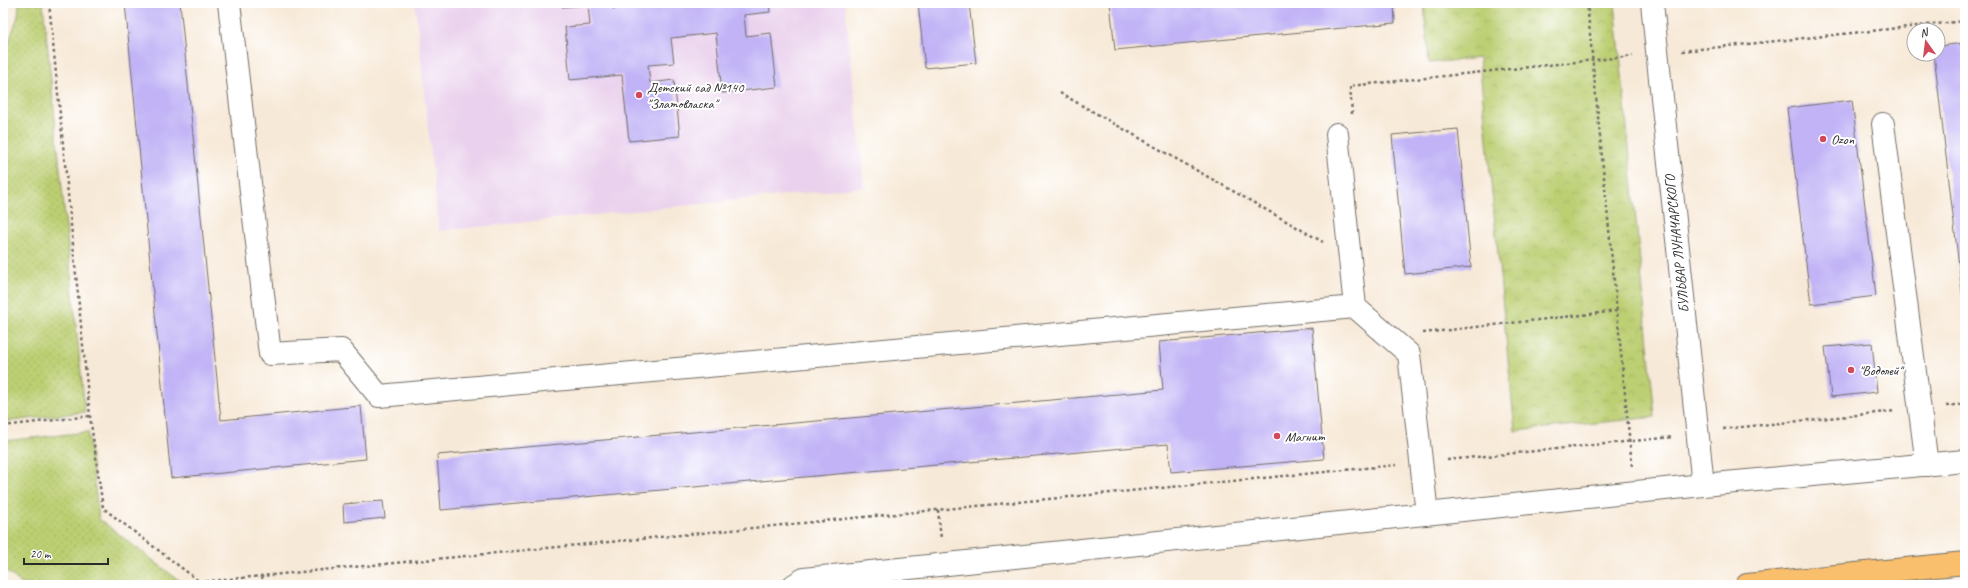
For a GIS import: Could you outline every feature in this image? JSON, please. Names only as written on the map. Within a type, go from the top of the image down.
[{"type":"main road","points":[[1747,585],[1965,563]]},
{"type":"street","points":[[230,3],[270,354],[341,350],[379,396],[1355,307]]},
{"type":"street","name":"БУЛЬВАР ЛУНАЧАРСКОГО","points":[[1652,3],[1703,485]]},
{"type":"street","points":[[1883,124],[1927,465]]},
{"type":"street","points":[[1337,134],[1355,307],[1409,354],[1427,514]]},
{"type":"street","points":[[794,585],[804,579],[921,566],[1703,485],[1965,461]]},
{"type":"path","points":[[49,3],[90,416],[103,508],[200,582],[1629,442],[1698,435],[1719,430],[1965,404]]},
{"type":"path","points":[[1587,3],[1633,472]]},
{"type":"path","points":[[1350,86],[1352,118]]},
{"type":"path","points":[[1060,93],[1350,257]]},
{"type":"path","points":[[1422,333],[1617,311]]},
{"type":"path","points":[[3,426],[90,416]]},
{"type":"path","points":[[262,576],[263,585]]},
{"type":"shaded area","name":"Детский сад №140 \"Златовласка\"","points":[[415,3],[845,3],[864,187],[439,231]]},
{"type":"green space","points":[[19,3],[43,3],[85,412],[3,422],[3,59],[18,16]]},
{"type":"green space","points":[[1424,3],[1615,3],[1655,417],[1515,431],[1479,58],[1429,63]]},
{"type":"green space","points":[[88,432],[99,519],[185,585],[23,585],[3,568],[3,441]]},
{"type":"building","points":[[125,3],[180,3],[221,420],[361,406],[366,459],[171,478]]},
{"type":"building","points":[[562,3],[613,3],[613,9],[664,3],[769,3],[770,12],[744,15],[746,36],[771,33],[777,87],[722,93],[716,33],[671,38],[674,63],[648,65],[650,83],[674,80],[680,136],[629,141],[622,75],[570,80],[565,27],[590,25],[588,5],[562,7]]},
{"type":"building","points":[[918,3],[969,3],[976,63],[925,68]]},
{"type":"building","points":[[1110,3],[1394,3],[1395,23],[1115,50]]},
{"type":"building","points":[[1965,43],[1965,309],[1935,62],[1946,62],[1946,45]]},
{"type":"building","points":[[1852,100],[1876,296],[1811,304],[1787,108]]},
{"type":"building","points":[[1458,129],[1471,267],[1405,274],[1392,135]]},
{"type":"building","points":[[1312,328],[1324,459],[1171,472],[1168,444],[441,510],[437,455],[1163,390],[1159,342]]},
{"type":"building","name":"\"Водолей\"","points":[[1872,343],[1877,392],[1831,397],[1825,347]]},
{"type":"building","points":[[383,501],[385,518],[344,522],[343,504]]},
{"type":"place","name":"Детский сад №140 \"Златовласка\"","points":[[639,95]]},
{"type":"place","name":"Ozon","points":[[1823,139]]},
{"type":"place","name":"\"Водолей\"","points":[[1851,370]]},
{"type":"place","name":"Магнит","points":[[1277,436]]}]
